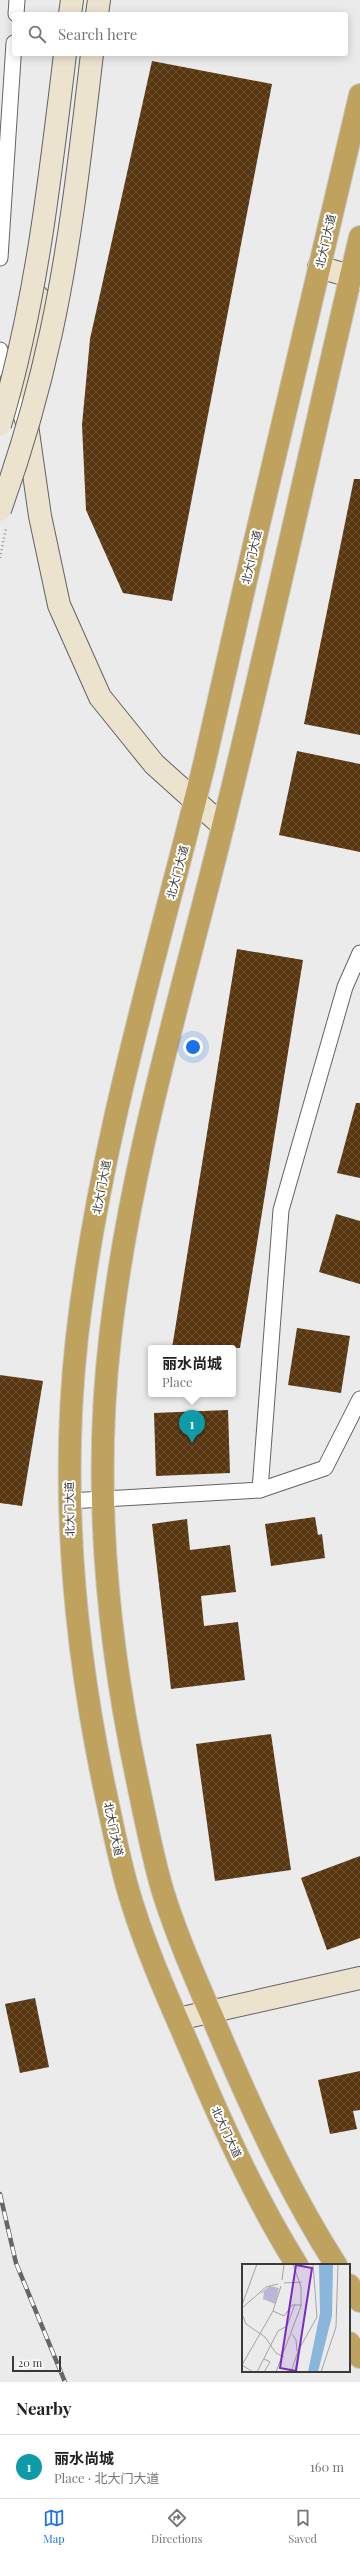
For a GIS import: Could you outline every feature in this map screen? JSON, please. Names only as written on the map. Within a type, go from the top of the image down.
[{"type":"highway","name":"北大门大道","points":[[296,2264],[241,2163],[178,2019],[131,1901],[99,1762],[78,1635],[69,1501],[74,1365],[90,1243],[122,1086],[195,801],[360,94]]},
{"type":"highway","points":[[335,2264],[298,2201],[271,2149],[210,2012],[163,1891],[133,1762],[111,1631],[102,1500],[107,1368],[123,1248],[153,1100],[223,826],[355,278],[360,237]]},
{"type":"highway","points":[[350,2286],[360,2301]]},
{"type":"highway","points":[[350,2344],[360,2357]]},
{"type":"main road","points":[[62,12],[63,0]]},
{"type":"main road","points":[[70,12],[72,0]]},
{"type":"main road","points":[[97,12],[99,0]]},
{"type":"main road","points":[[59,56],[27,432],[40,516],[59,605],[100,697],[154,764],[223,826]]},
{"type":"main road","points":[[0,425],[15,371],[34,281],[65,56]]},
{"type":"main road","points":[[0,510],[29,422],[52,332],[68,239],[92,56]]},
{"type":"main road","points":[[319,267],[355,278]]},
{"type":"main road","points":[[178,2019],[360,1978]]},
{"type":"street","points":[[16,12],[17,0]]},
{"type":"street","points":[[0,258],[13,56]]},
{"type":"street","points":[[0,350],[27,432]]},
{"type":"street","points":[[260,1490],[281,1210],[345,987],[360,952]]},
{"type":"street","points":[[69,1501],[260,1490],[324,1468],[360,1399]]},
{"type":"building","points":[[152,61],[272,84],[172,601],[123,593],[86,510],[82,425],[90,339]]},
{"type":"building","points":[[354,479],[360,479],[360,735],[304,724]]},
{"type":"building","points":[[297,751],[360,764],[360,852],[279,835]]},
{"type":"building","points":[[237,949],[303,960],[240,1348],[236,1348],[236,1345],[172,1345]]},
{"type":"building","points":[[356,1103],[360,1103],[360,1178],[337,1173]]},
{"type":"building","points":[[336,1214],[360,1221],[360,1284],[319,1272]]},
{"type":"building","points":[[297,1328],[350,1336],[341,1393],[288,1385]]},
{"type":"building","points":[[0,1375],[43,1381],[22,1506],[0,1503]]},
{"type":"building","points":[[228,1410],[230,1473],[156,1476],[154,1413]]},
{"type":"building","points":[[315,1517],[318,1535],[322,1534],[325,1558],[271,1566],[265,1524]]},
{"type":"building","points":[[187,1519],[190,1550],[230,1545],[236,1592],[201,1596],[204,1626],[238,1622],[245,1680],[171,1689],[152,1524]]},
{"type":"building","points":[[271,1734],[291,1870],[215,1881],[196,1744]]},
{"type":"building","points":[[360,1856],[360,1938],[327,1950],[301,1878]]},
{"type":"building","points":[[35,1998],[49,2067],[20,2073],[5,2004]]},
{"type":"building","points":[[360,2071],[360,2110],[353,2111],[357,2129],[330,2134],[318,2080]]},
{"type":"railway","points":[[0,2194],[16,2263],[65,2382]]},
{"type":"place","name":"丽水尚城","points":[[192,1443]]}]
